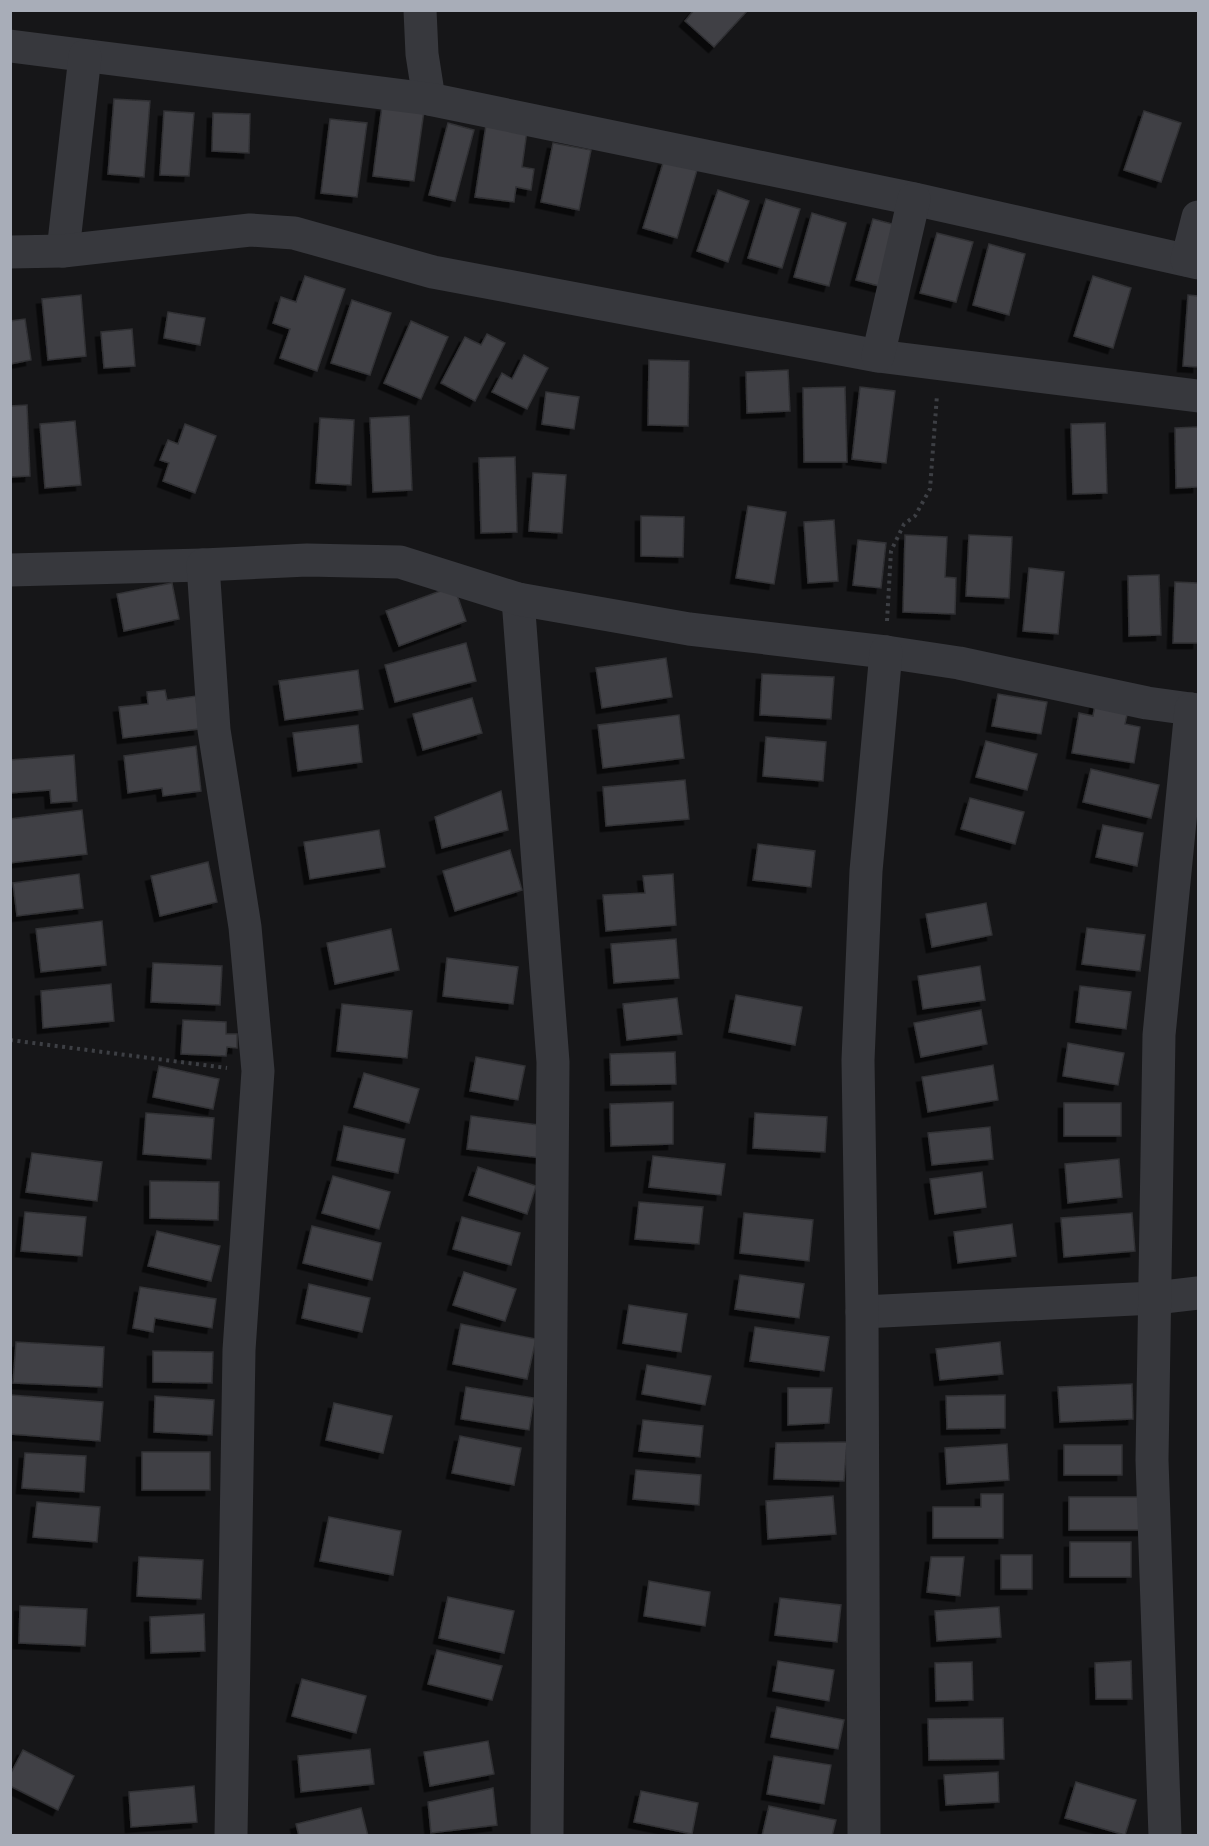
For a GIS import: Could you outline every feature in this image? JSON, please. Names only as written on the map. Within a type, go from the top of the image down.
[{"type":"street","points":[[420,10],[422,54],[429,99]]},
{"type":"street","points":[[10,46],[429,99],[914,199],[1193,262],[1198,217]]},
{"type":"street","points":[[63,251],[85,56]]},
{"type":"street","points":[[878,356],[914,199]]},
{"type":"street","points":[[10,252],[63,251],[250,230],[294,233],[444,274],[878,356],[1198,396]]},
{"type":"street","points":[[10,570],[307,560],[400,562],[518,599],[689,629],[959,663],[1195,710],[1159,1035],[1152,1460],[1165,1836]]},
{"type":"street","points":[[203,565],[214,730],[245,927],[258,1071],[239,1350],[231,1836]]},
{"type":"street","points":[[518,599],[553,1062],[547,1836]]},
{"type":"street","points":[[864,1836],[862,1312],[858,1060],[866,871],[886,652]]},
{"type":"street","points":[[862,1312],[1155,1298],[1198,1293]]},
{"type":"path","points":[[886,652],[891,551],[904,524],[915,516],[930,489],[938,363]]},
{"type":"path","points":[[10,1040],[258,1071]]},
{"type":"building","points":[[694,10],[748,10],[714,47],[685,21]]},
{"type":"building","points":[[114,99],[150,101],[144,177],[108,174]]},
{"type":"building","points":[[382,106],[424,111],[414,181],[373,176]]},
{"type":"building","points":[[164,111],[194,113],[189,176],[160,175]]},
{"type":"building","points":[[1144,111],[1181,123],[1161,182],[1124,170]]},
{"type":"building","points":[[213,113],[250,114],[249,153],[212,151]]},
{"type":"building","points":[[330,119],[367,123],[357,197],[321,193]]},
{"type":"building","points":[[448,123],[474,130],[455,201],[429,195]]},
{"type":"building","points":[[486,125],[527,131],[522,167],[534,169],[531,190],[516,187],[514,202],[475,197]]},
{"type":"building","points":[[553,143],[591,150],[579,210],[541,202]]},
{"type":"building","points":[[664,160],[697,170],[677,238],[643,228]]},
{"type":"building","points":[[718,190],[749,201],[728,262],[697,251]]},
{"type":"building","points":[[766,199],[800,209],[782,268],[748,258]]},
{"type":"building","points":[[812,213],[846,223],[829,286],[794,277]]},
{"type":"building","points":[[873,219],[900,226],[883,287],[856,280]]},
{"type":"building","points":[[937,233],[973,242],[956,302],[920,293]]},
{"type":"building","points":[[989,244],[1025,254],[1009,315],[973,305]]},
{"type":"building","points":[[305,276],[345,289],[317,371],[280,358],[290,329],[273,323],[281,297],[296,302]]},
{"type":"building","points":[[1093,276],[1131,288],[1113,348],[1074,336]]},
{"type":"building","points":[[81,295],[86,356],[48,360],[42,299]]},
{"type":"building","points":[[1188,295],[1198,296],[1198,367],[1183,366]]},
{"type":"building","points":[[352,300],[391,313],[370,375],[331,363]]},
{"type":"building","points":[[168,312],[205,318],[200,345],[164,338]]},
{"type":"building","points":[[25,319],[31,360],[10,364],[10,321]]},
{"type":"building","points":[[411,321],[448,337],[421,399],[384,383]]},
{"type":"building","points":[[132,329],[135,366],[104,368],[101,332]]},
{"type":"building","points":[[487,334],[505,343],[475,401],[441,383],[465,337],[481,345]]},
{"type":"building","points":[[524,355],[548,368],[527,409],[492,392],[502,373],[512,379]]},
{"type":"building","points":[[649,360],[689,361],[688,426],[648,425]]},
{"type":"building","points":[[788,370],[790,411],[747,413],[746,372]]},
{"type":"building","points":[[845,387],[847,462],[804,462],[803,388]]},
{"type":"building","points":[[860,387],[895,391],[886,463],[852,459]]},
{"type":"building","points":[[546,392],[579,397],[574,429],[542,424]]},
{"type":"building","points":[[27,405],[30,476],[10,477],[10,406]]},
{"type":"building","points":[[409,416],[412,490],[373,492],[370,418]]},
{"type":"building","points":[[320,418],[354,420],[351,485],[316,483]]},
{"type":"building","points":[[75,421],[81,485],[45,488],[40,424]]},
{"type":"building","points":[[1105,423],[1107,493],[1073,494],[1071,424]]},
{"type":"building","points":[[185,424],[216,436],[195,493],[163,481],[169,463],[160,460],[168,440],[178,444]]},
{"type":"building","points":[[1198,427],[1198,487],[1176,488],[1175,428]]},
{"type":"building","points":[[515,457],[517,532],[481,533],[479,458]]},
{"type":"building","points":[[533,473],[566,475],[562,533],[529,531]]},
{"type":"building","points":[[748,506],[786,512],[774,584],[736,578]]},
{"type":"building","points":[[641,516],[684,517],[683,557],[641,556]]},
{"type":"building","points":[[834,520],[838,581],[808,583],[804,522]]},
{"type":"building","points":[[905,535],[947,537],[945,577],[956,578],[955,614],[903,612]]},
{"type":"building","points":[[969,535],[1012,537],[1009,598],[966,596]]},
{"type":"building","points":[[858,540],[886,543],[881,588],[853,585]]},
{"type":"building","points":[[1029,568],[1064,572],[1058,634],[1023,631]]},
{"type":"building","points":[[1159,575],[1161,635],[1129,636],[1128,576]]},
{"type":"building","points":[[1175,582],[1198,583],[1198,643],[1173,643]]},
{"type":"building","points":[[172,583],[179,619],[124,631],[117,594]]},
{"type":"building","points":[[454,586],[466,621],[399,646],[386,611]]},
{"type":"building","points":[[466,643],[476,681],[395,702],[385,665]]},
{"type":"building","points":[[666,658],[672,697],[602,708],[596,668]]},
{"type":"building","points":[[358,670],[363,709],[285,720],[279,681]]},
{"type":"building","points":[[762,674],[834,677],[831,719],[760,715]]},
{"type":"building","points":[[165,690],[167,700],[196,696],[199,729],[123,738],[119,707],[148,704],[147,692]]},
{"type":"building","points":[[998,694],[1047,702],[1041,734],[992,726]]},
{"type":"building","points":[[472,698],[482,733],[423,750],[413,714]]},
{"type":"building","points":[[1096,700],[1129,705],[1125,724],[1140,727],[1134,763],[1072,753],[1079,713],[1093,716]]},
{"type":"building","points":[[679,715],[684,758],[603,768],[598,725]]},
{"type":"building","points":[[358,725],[362,762],[298,771],[293,733]]},
{"type":"building","points":[[766,737],[826,742],[823,781],[763,776]]},
{"type":"building","points":[[986,741],[1037,754],[1027,790],[976,777]]},
{"type":"building","points":[[196,746],[201,791],[163,796],[162,788],[128,793],[124,756]]},
{"type":"building","points":[[74,755],[77,801],[51,803],[50,790],[10,793],[10,760]]},
{"type":"building","points":[[1091,769],[1159,785],[1151,818],[1083,802]]},
{"type":"building","points":[[685,780],[689,819],[606,826],[603,787]]},
{"type":"building","points":[[501,791],[508,830],[442,848],[435,817]]},
{"type":"building","points":[[970,798],[1024,812],[1015,844],[961,829]]},
{"type":"building","points":[[82,810],[87,854],[10,863],[10,819]]},
{"type":"building","points":[[1103,825],[1143,833],[1137,866],[1096,857]]},
{"type":"building","points":[[379,830],[385,867],[310,879],[304,842]]},
{"type":"building","points":[[758,844],[815,851],[811,887],[753,880]]},
{"type":"building","points":[[510,850],[522,890],[455,911],[443,871]]},
{"type":"building","points":[[208,862],[217,902],[160,916],[151,876]]},
{"type":"building","points":[[79,874],[83,908],[17,916],[13,883]]},
{"type":"building","points":[[673,874],[676,925],[606,931],[603,895],[645,893],[643,876]]},
{"type":"building","points":[[986,903],[992,935],[932,947],[926,914]]},
{"type":"building","points":[[102,921],[106,965],[41,972],[36,929]]},
{"type":"building","points":[[1087,928],[1145,935],[1140,971],[1082,964]]},
{"type":"building","points":[[391,929],[399,970],[335,984],[327,943]]},
{"type":"building","points":[[676,939],[679,978],[614,983],[611,944]]},
{"type":"building","points":[[447,958],[518,967],[513,1004],[443,996]]},
{"type":"building","points":[[153,963],[222,966],[220,1005],[151,1002]]},
{"type":"building","points":[[980,966],[985,1000],[923,1009],[918,976]]},
{"type":"building","points":[[111,984],[114,1021],[43,1028],[41,991]]},
{"type":"building","points":[[1080,986],[1131,992],[1126,1029],[1076,1022]]},
{"type":"building","points":[[736,995],[802,1007],[795,1045],[729,1032]]},
{"type":"building","points":[[677,998],[682,1034],[627,1040],[623,1004]]},
{"type":"building","points":[[342,1004],[412,1011],[407,1058],[337,1051]]},
{"type":"building","points":[[981,1010],[987,1044],[921,1057],[914,1023]]},
{"type":"building","points":[[183,1020],[226,1022],[226,1034],[237,1034],[237,1048],[227,1047],[226,1056],[181,1054]]},
{"type":"building","points":[[1068,1043],[1124,1053],[1118,1085],[1063,1076]]},
{"type":"building","points":[[675,1052],[676,1084],[611,1085],[610,1054]]},
{"type":"building","points":[[476,1057],[525,1066],[518,1100],[470,1091]]},
{"type":"building","points":[[993,1065],[998,1100],[928,1112],[922,1077]]},
{"type":"building","points":[[159,1066],[219,1079],[213,1109],[153,1097]]},
{"type":"building","points":[[364,1073],[419,1089],[409,1123],[354,1107]]},
{"type":"building","points":[[673,1102],[673,1144],[611,1146],[610,1104]]},
{"type":"building","points":[[1064,1103],[1121,1103],[1121,1136],[1064,1136]]},
{"type":"building","points":[[146,1113],[214,1118],[211,1159],[143,1154]]},
{"type":"building","points":[[755,1113],[827,1117],[825,1152],[753,1148]]},
{"type":"building","points":[[471,1116],[546,1126],[542,1158],[467,1149]]},
{"type":"building","points":[[344,1126],[405,1139],[398,1173],[337,1160]]},
{"type":"building","points":[[990,1127],[993,1159],[932,1165],[928,1133]]},
{"type":"building","points":[[32,1153],[102,1162],[97,1201],[26,1192]]},
{"type":"building","points":[[653,1156],[725,1164],[721,1195],[649,1187]]},
{"type":"building","points":[[1119,1159],[1122,1197],[1068,1203],[1065,1164]]},
{"type":"building","points":[[478,1167],[536,1186],[527,1214],[469,1195]]},
{"type":"building","points":[[982,1172],[986,1207],[935,1214],[930,1179]]},
{"type":"building","points":[[333,1176],[390,1192],[379,1229],[322,1213]]},
{"type":"building","points":[[150,1181],[219,1182],[218,1220],[150,1218]]},
{"type":"building","points":[[639,1202],[703,1207],[699,1244],[635,1239]]},
{"type":"building","points":[[25,1212],[86,1217],[82,1256],[21,1251]]},
{"type":"building","points":[[744,1213],[813,1220],[809,1261],[740,1253]]},
{"type":"building","points":[[1132,1213],[1135,1251],[1064,1257],[1061,1218]]},
{"type":"building","points":[[462,1217],[520,1233],[511,1265],[453,1249]]},
{"type":"building","points":[[1012,1224],[1016,1256],[958,1263],[954,1232]]},
{"type":"building","points":[[312,1226],[381,1243],[372,1280],[303,1263]]},
{"type":"building","points":[[157,1231],[220,1246],[211,1281],[148,1266]]},
{"type":"building","points":[[464,1272],[516,1289],[505,1321],[453,1305]]},
{"type":"building","points":[[740,1275],[804,1284],[799,1318],[735,1309]]},
{"type":"building","points":[[309,1284],[370,1298],[362,1332],[302,1318]]},
{"type":"building","points":[[140,1287],[216,1299],[212,1328],[155,1318],[153,1332],[133,1328]]},
{"type":"building","points":[[629,1305],[687,1314],[681,1352],[623,1343]]},
{"type":"building","points":[[461,1324],[536,1339],[527,1379],[453,1364]]},
{"type":"building","points":[[755,1327],[829,1337],[824,1371],[750,1361]]},
{"type":"building","points":[[16,1342],[104,1347],[102,1387],[13,1383]]},
{"type":"building","points":[[1000,1342],[1003,1374],[940,1380],[936,1349]]},
{"type":"building","points":[[153,1351],[213,1352],[212,1383],[153,1382]]},
{"type":"building","points":[[647,1365],[711,1376],[705,1405],[642,1394]]},
{"type":"building","points":[[1132,1384],[1133,1419],[1060,1422],[1058,1387]]},
{"type":"building","points":[[466,1387],[534,1398],[529,1430],[461,1419]]},
{"type":"building","points":[[788,1388],[832,1388],[829,1423],[788,1425]]},
{"type":"building","points":[[11,1395],[103,1402],[100,1441],[10,1434]]},
{"type":"building","points":[[1005,1395],[1005,1428],[947,1429],[946,1396]]},
{"type":"building","points":[[155,1396],[214,1400],[212,1435],[154,1432]]},
{"type":"building","points":[[334,1403],[392,1416],[383,1453],[326,1440]]},
{"type":"building","points":[[643,1420],[703,1426],[700,1457],[639,1451]]},
{"type":"building","points":[[460,1436],[521,1448],[514,1485],[452,1473]]},
{"type":"building","points":[[847,1442],[844,1481],[774,1479],[776,1443]]},
{"type":"building","points":[[1007,1444],[1009,1480],[947,1484],[945,1448]]},
{"type":"building","points":[[1064,1445],[1122,1445],[1122,1475],[1064,1475]]},
{"type":"building","points":[[142,1452],[210,1452],[210,1490],[142,1490]]},
{"type":"building","points":[[25,1453],[86,1456],[84,1492],[22,1488]]},
{"type":"building","points":[[636,1470],[701,1475],[699,1505],[633,1499]]},
{"type":"building","points":[[981,1494],[1003,1494],[1003,1538],[933,1538],[933,1507],[981,1507]]},
{"type":"building","points":[[833,1496],[836,1534],[768,1539],[766,1501]]},
{"type":"building","points":[[1069,1497],[1143,1497],[1143,1530],[1069,1530]]},
{"type":"building","points":[[37,1502],[100,1507],[97,1542],[33,1537]]},
{"type":"building","points":[[329,1517],[401,1531],[393,1575],[320,1561]]},
{"type":"building","points":[[1070,1542],[1131,1542],[1131,1577],[1070,1577]]},
{"type":"building","points":[[1001,1555],[1032,1555],[1032,1589],[1001,1589]]},
{"type":"building","points":[[139,1557],[203,1560],[201,1599],[137,1596]]},
{"type":"building","points":[[931,1557],[964,1557],[960,1596],[927,1592]]},
{"type":"building","points":[[649,1581],[710,1592],[705,1626],[644,1616]]},
{"type":"building","points":[[448,1597],[514,1611],[504,1653],[439,1638]]},
{"type":"building","points":[[780,1598],[841,1605],[837,1642],[775,1635]]},
{"type":"building","points":[[20,1606],[87,1609],[85,1646],[19,1643]]},
{"type":"building","points":[[999,1607],[1001,1637],[937,1641],[935,1611]]},
{"type":"building","points":[[204,1614],[205,1651],[151,1653],[150,1617]]},
{"type":"building","points":[[437,1650],[502,1666],[492,1700],[428,1684]]},
{"type":"building","points":[[778,1661],[834,1670],[829,1701],[773,1691]]},
{"type":"building","points":[[1131,1661],[1132,1699],[1096,1699],[1095,1663]]},
{"type":"building","points":[[972,1662],[973,1700],[936,1701],[935,1663]]},
{"type":"building","points":[[302,1679],[366,1696],[356,1733],[292,1716]]},
{"type":"building","points":[[777,1707],[844,1720],[838,1749],[771,1737]]},
{"type":"building","points":[[1003,1718],[1004,1759],[929,1760],[928,1719]]},
{"type":"building","points":[[488,1741],[494,1774],[430,1786],[424,1752]]},
{"type":"building","points":[[370,1749],[374,1784],[301,1792],[298,1756]]},
{"type":"building","points":[[23,1750],[74,1776],[58,1810],[10,1786],[10,1775]]},
{"type":"building","points":[[774,1756],[831,1765],[824,1804],[767,1794]]},
{"type":"building","points":[[998,1772],[999,1802],[946,1805],[944,1775]]},
{"type":"building","points":[[1076,1782],[1136,1800],[1125,1835],[1065,1818]]},
{"type":"building","points":[[194,1786],[197,1822],[131,1827],[129,1792]]},
{"type":"building","points":[[493,1788],[497,1825],[431,1833],[428,1802]]},
{"type":"building","points":[[641,1791],[698,1803],[692,1834],[634,1822]]},
{"type":"building","points":[[769,1806],[836,1820],[832,1836],[762,1836]]},
{"type":"building","points":[[361,1808],[368,1836],[299,1836],[296,1824]]}]
